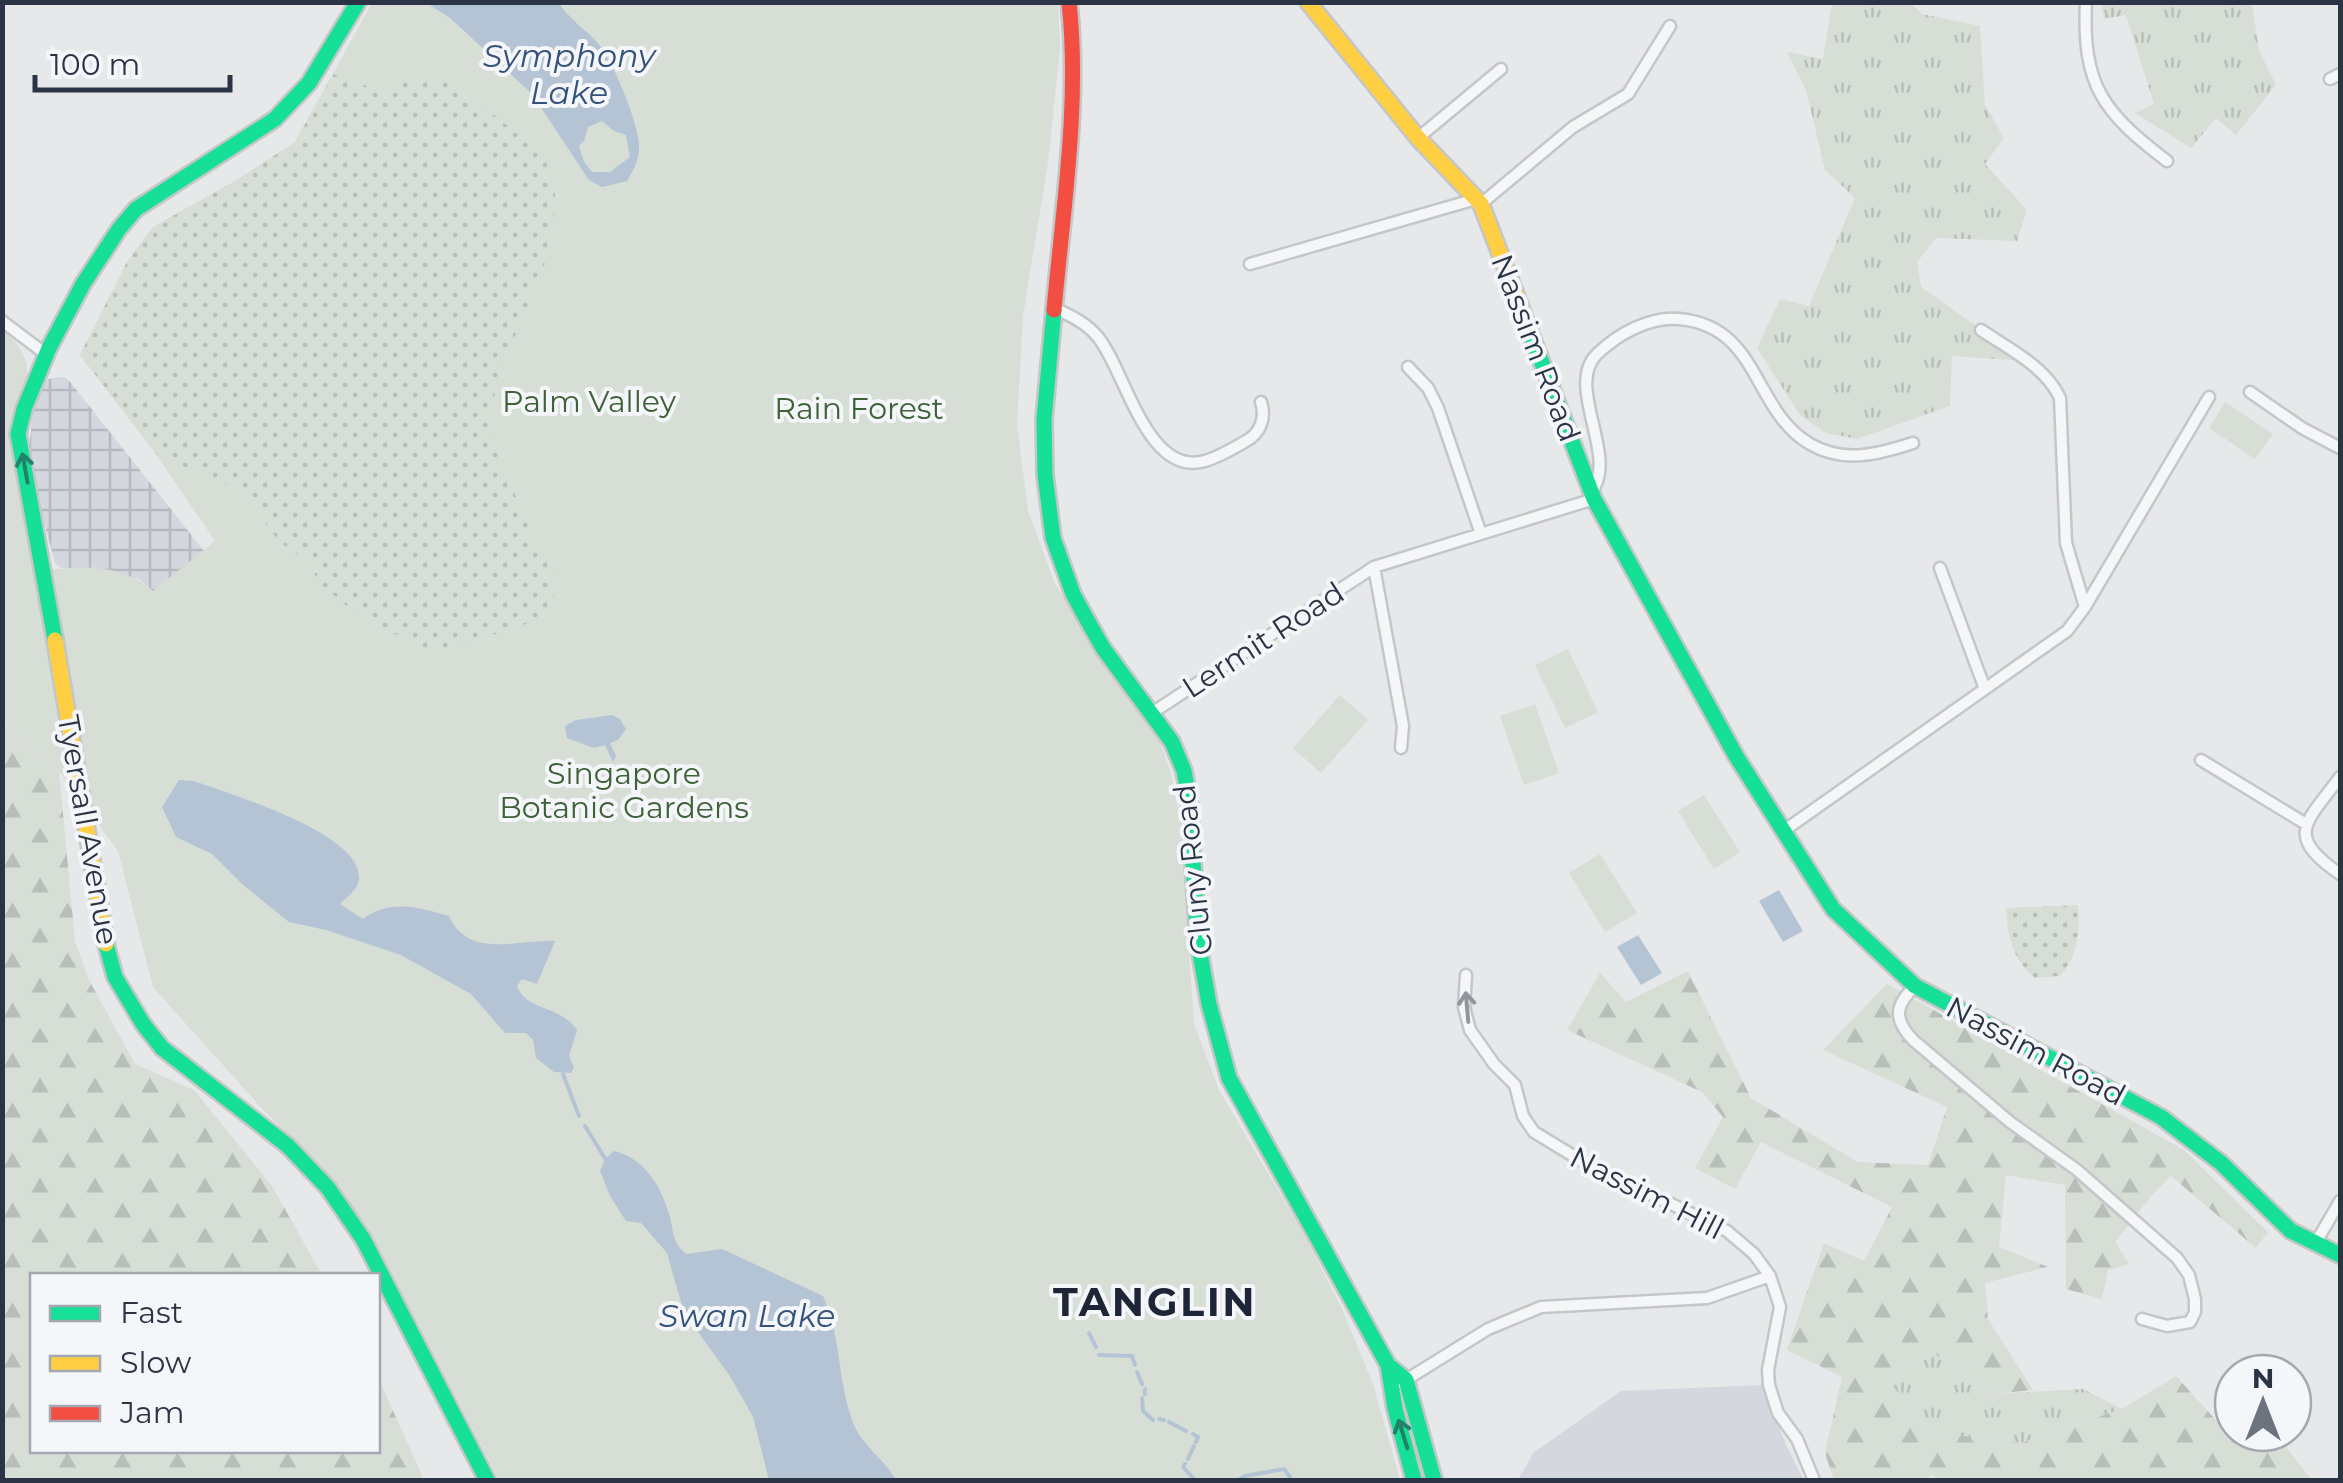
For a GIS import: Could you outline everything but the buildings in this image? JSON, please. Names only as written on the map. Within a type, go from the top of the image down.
[{"type":"street","name":"Tyersall Avenue","points":[[358,2],[298,98],[247,139],[136,209],[120,226],[98,256],[47,355],[18,434],[100,925],[115,977],[162,1048],[288,1146],[328,1188],[364,1239],[487,1480]]},
{"type":"street","name":"Cluny Road","points":[[1070,2],[1073,93],[1044,419],[1045,475],[1053,538],[1086,618],[1103,648],[1172,742],[1184,771],[1198,942],[1209,1004],[1229,1078],[1388,1365],[1406,1380]]},
{"type":"street","name":"Nassim Road","points":[[1308,2],[1418,138],[1478,201],[1592,496],[1736,756],[1833,909],[1915,986],[2173,1125],[2222,1163],[2291,1231],[2340,1255]]},
{"type":"street","points":[[2086,2],[2086,47],[2101,99],[2128,130],[2167,161]]},
{"type":"street","points":[[1250,264],[1478,201],[1574,126],[1628,94],[1670,26]]},
{"type":"street","points":[[1418,138],[1501,69]]},
{"type":"street","points":[[1052,307],[1076,318],[1096,334],[1146,429],[1160,446],[1178,458],[1204,462],[1252,438],[1262,421],[1260,402]]},
{"type":"street","name":"Nassim Road","points":[[1592,496],[1599,467],[1586,379],[1592,359],[1611,342],[1652,320],[1694,320],[1724,333],[1744,356],[1788,426],[1822,450],[1853,456],[1913,443]]},
{"type":"street","points":[[2,321],[47,355]]},
{"type":"street","points":[[1980,330],[2048,378],[2060,398],[2066,543],[2085,608]]},
{"type":"street","points":[[1408,367],[1428,388],[1438,408],[1481,534]]},
{"type":"street","points":[[2250,392],[2302,428],[2340,448]]},
{"type":"street","points":[[1782,832],[2067,630],[2085,608],[2209,397]]},
{"type":"street","name":"Lermit Road","points":[[1152,713],[1374,567],[1592,496]]},
{"type":"street","name":"Lermit Road","points":[[1374,567],[1403,726],[1401,748]]},
{"type":"street","points":[[1940,568],[1985,689]]},
{"type":"street","points":[[2201,760],[2306,824]]},
{"type":"street","points":[[2340,777],[2306,824],[2305,841],[2318,858],[2340,874]]},
{"type":"street","name":"Nassim Hill","points":[[1466,975],[1464,1007],[1474,1038],[1516,1085],[1523,1116],[1534,1132],[1580,1160],[1727,1231],[1754,1254],[1770,1276]]},
{"type":"street","points":[[1915,986],[1902,998],[1899,1007],[1903,1030],[2010,1122],[2077,1170],[2184,1265],[2195,1299],[2190,1322],[2167,1326],[2142,1320]]},
{"type":"street","points":[[2314,1245],[2340,1202]]},
{"type":"street","points":[[1388,1389],[1488,1329],[1541,1307],[1707,1298],[1770,1276],[1780,1307],[1769,1384],[1778,1413],[1796,1438],[1814,1480]]},
{"type":"street","name":"Cluny Road","points":[[1388,1365],[1388,1389],[1406,1440],[1414,1480]]},
{"type":"street","points":[[1406,1380],[1434,1480]]},
{"type":"shaded area","points":[[65,377],[204,551],[153,591],[139,579],[95,568],[61,568],[55,563],[29,451],[33,409],[41,388],[48,379]]},
{"type":"shaded area","points":[[1763,1385],[1804,1480],[1518,1480],[1533,1453],[1621,1391]]},
{"type":"green space","name":"Singapore Botanic Gardens","points":[[372,3],[1058,3],[1060,48],[1048,162],[1023,316],[1017,425],[1028,511],[1055,584],[1160,741],[1180,818],[1194,1024],[1219,1090],[1305,1236],[1342,1309],[1373,1384],[1400,1480],[499,1480],[373,1236],[318,1162],[264,1111],[153,987],[118,851],[59,771],[3,718],[2,330],[24,356],[27,368],[13,436],[33,572],[81,567],[112,570],[153,591],[215,541],[158,457],[80,355],[127,262],[153,227],[295,142]]},
{"type":"green space","points":[[1832,3],[1911,3],[1922,14],[1980,26],[1985,105],[2004,138],[1985,164],[2027,210],[2017,241],[1936,238],[1917,262],[1921,287],[2026,361],[1952,356],[1950,406],[1857,439],[1826,433],[1800,415],[1757,348],[1780,299],[1809,306],[1855,198],[1825,170],[1806,90],[1787,52],[1823,59]]},
{"type":"green space","points":[[2101,3],[2252,3],[2259,51],[2276,85],[2236,135],[2216,118],[2191,148],[2135,113],[2154,104],[2126,15],[2104,19]]},
{"type":"green space","points":[[333,74],[378,90],[424,76],[453,82],[540,152],[552,172],[552,236],[544,266],[498,377],[489,420],[500,462],[531,529],[532,549],[546,549],[546,555],[552,555],[554,610],[519,627],[430,653],[351,610],[321,584],[307,562],[280,542],[237,488],[158,456],[80,355],[127,262],[153,227],[295,142]]},
{"type":"green space","points":[[2225,402],[2273,434],[2255,459],[2209,428]]},
{"type":"green space","points":[[1568,649],[1598,712],[1565,728],[1535,665]]},
{"type":"green space","points":[[1340,695],[1368,720],[1321,773],[1293,748]]},
{"type":"green space","points":[[1535,704],[1559,773],[1524,785],[1500,716]]},
{"type":"green space","points":[[2,718],[59,771],[75,941],[89,980],[135,1064],[194,1090],[272,1186],[321,1273],[30,1273],[30,1453],[380,1453],[380,1381],[424,1480],[3,1480]]},
{"type":"green space","points":[[1704,795],[1740,852],[1714,869],[1678,811]]},
{"type":"green space","points":[[1600,854],[1637,913],[1605,932],[1569,873]]},
{"type":"green space","points":[[2078,905],[2079,925],[2071,960],[2060,976],[2035,978],[2013,947],[2006,908]]},
{"type":"green space","points":[[1688,971],[1751,1098],[1858,1162],[1928,1165],[1947,1107],[1823,1050],[1887,984],[2184,1150],[2268,1232],[2256,1248],[2171,1176],[2115,1242],[2129,1264],[2108,1270],[2102,1299],[2066,1289],[2065,1185],[2006,1175],[1999,1247],[2048,1267],[1985,1283],[1988,1319],[2033,1390],[1994,1394],[1935,1354],[1886,1378],[1931,1432],[2021,1443],[2122,1409],[2176,1376],[2213,1417],[2213,1453],[2291,1453],[2312,1480],[1945,1480],[1931,1475],[1927,1480],[1834,1480],[1825,1453],[1842,1377],[1787,1350],[1824,1243],[1864,1261],[1892,1207],[1761,1142],[1735,1189],[1695,1168],[1723,1117],[1702,1092],[1567,1030],[1600,973],[1626,1002]]},
{"type":"green space","points":[[1935,1354],[1994,1394],[2083,1389],[2122,1409],[2021,1443],[1931,1432],[1885,1378]]},
{"type":"water","name":"Symphony Lake","points":[[430,3],[559,3],[603,50],[629,106],[639,149],[627,181],[602,187],[589,180],[532,94],[449,17]],"holes":[[[602,121],[626,135],[630,157],[610,172],[592,172],[579,146],[588,127]]]},
{"type":"water","points":[[612,715],[626,729],[618,740],[610,743],[616,756],[613,762],[605,745],[594,748],[567,738],[565,726],[576,720]]},
{"type":"water","points":[[179,780],[194,781],[263,806],[318,831],[340,846],[354,862],[359,879],[340,904],[363,919],[383,909],[415,908],[449,916],[458,930],[482,943],[555,941],[537,984],[522,979],[517,986],[528,1000],[561,1016],[577,1030],[569,1056],[574,1067],[571,1073],[554,1072],[536,1058],[533,1040],[526,1033],[505,1033],[471,994],[401,955],[289,922],[212,854],[176,837],[162,807]]},
{"type":"water","points":[[1779,890],[1803,931],[1783,942],[1759,901]]},
{"type":"water","points":[[1638,935],[1662,973],[1641,985],[1617,947]]},
{"type":"water","name":"Swan Lake","points":[[614,1151],[635,1160],[651,1176],[667,1206],[676,1242],[686,1254],[722,1249],[823,1296],[854,1425],[896,1480],[769,1480],[753,1417],[730,1376],[684,1313],[667,1253],[641,1223],[626,1221],[610,1196],[600,1171]]},
{"type":"waterway","points":[[563,1074],[579,1116]]},
{"type":"waterway","points":[[585,1126],[606,1160]]},
{"type":"waterway","points":[[1089,1333],[1096,1347]]},
{"type":"waterway","points":[[1099,1355],[1132,1356],[1135,1365]]},
{"type":"waterway","points":[[1137,1372],[1142,1384]]},
{"type":"waterway","points":[[1145,1389],[1145,1394]]},
{"type":"waterway","points":[[1142,1398],[1143,1411],[1153,1420]]},
{"type":"waterway","points":[[1159,1419],[1164,1420]]},
{"type":"waterway","points":[[1169,1422],[1186,1431]]},
{"type":"waterway","points":[[1193,1434],[1198,1437],[1196,1442]]},
{"type":"waterway","points":[[1188,1459],[1194,1446]]},
{"type":"waterway","points":[[1185,1464],[1183,1467],[1195,1480]]},
{"type":"waterway","points":[[1238,1480],[1284,1469],[1290,1477]]},
{"type":"traffic: fast","points":[[55,640],[18,434],[49,348],[83,284],[136,209],[275,119],[309,83],[358,2]]},
{"type":"traffic: fast","points":[[1519,303],[1594,499],[1736,756],[1833,909],[1915,986],[2161,1117],[2221,1163],[2291,1231],[2340,1255]]},
{"type":"traffic: fast","points":[[1054,310],[1044,419],[1045,475],[1053,538],[1086,618],[1103,648],[1172,742],[1184,771],[1198,942],[1209,1004],[1229,1078],[1388,1365],[1406,1380],[1434,1480]]},
{"type":"traffic: fast","points":[[106,944],[115,977],[162,1048],[288,1146],[328,1188],[363,1239],[487,1480]]},
{"type":"traffic: fast","points":[[1388,1365],[1414,1480]]},
{"type":"traffic: slow","points":[[1308,2],[1418,138],[1481,204],[1519,303]]},
{"type":"traffic: slow","points":[[55,640],[106,944]]},
{"type":"traffic: jam","points":[[1054,310],[1073,79],[1069,2]]},
{"type":"district","name":"TANGLIN","points":[[1155,1301]]},
{"type":"park label","name":"Palm Valley","points":[[589,401]]},
{"type":"park label","name":"Rain Forest","points":[[859,408]]}]
